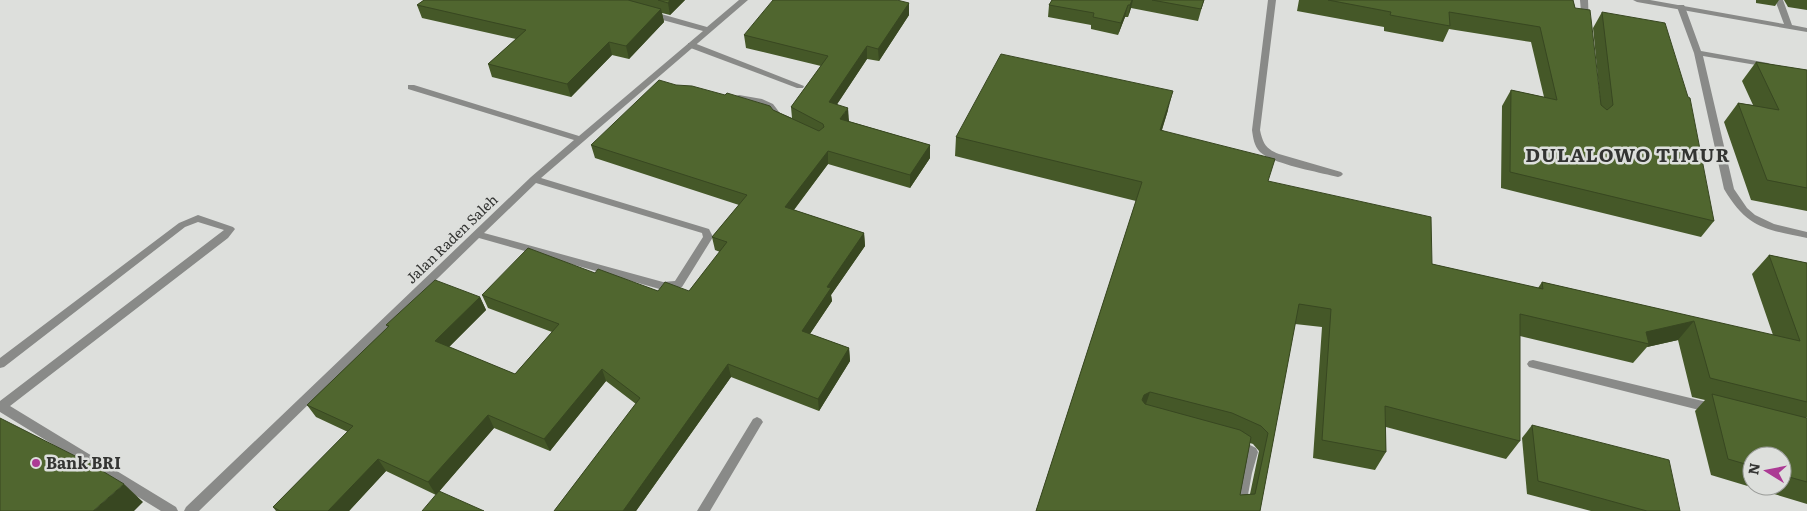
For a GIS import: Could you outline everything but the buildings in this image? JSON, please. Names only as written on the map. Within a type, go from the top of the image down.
[{"type":"street","name":"Jalan Raden Saleh","points":[[190,511],[534,179],[653,82],[691,45],[744,0]]},
{"type":"street","points":[[1272,0],[1256,130],[1258,141],[1262,149],[1273,155],[1338,174]]},
{"type":"street","points":[[1584,0],[1587,28]]},
{"type":"street","points":[[1637,0],[1807,30]]},
{"type":"street","points":[[1779,0],[1789,28]]},
{"type":"street","points":[[1680,7],[1698,52],[1729,189],[1735,201],[1741,210],[1769,226],[1807,235]]},
{"type":"street","points":[[643,12],[708,30]]},
{"type":"street","points":[[691,45],[800,86]]},
{"type":"street","points":[[1698,52],[1780,67]]},
{"type":"street","points":[[411,87],[581,139]]},
{"type":"street","points":[[728,96],[772,106],[778,119],[794,127]]},
{"type":"street","points":[[477,234],[662,286],[678,284],[708,237],[706,231],[534,179]]},
{"type":"street","points":[[0,364],[182,225],[198,218],[230,229],[225,236],[1,407],[172,511]]},
{"type":"street","points":[[1533,364],[1722,411]]},
{"type":"street","points":[[703,511],[757,422]]},
{"type":"street","points":[[1227,440],[1236,442],[1252,452],[1246,473],[1240,511]]},
{"type":"place","name":"Bank BRI","points":[[36,463]]},
{"type":"district","name":"DULALOWO TIMUR","points":[[1628,155]]}]
